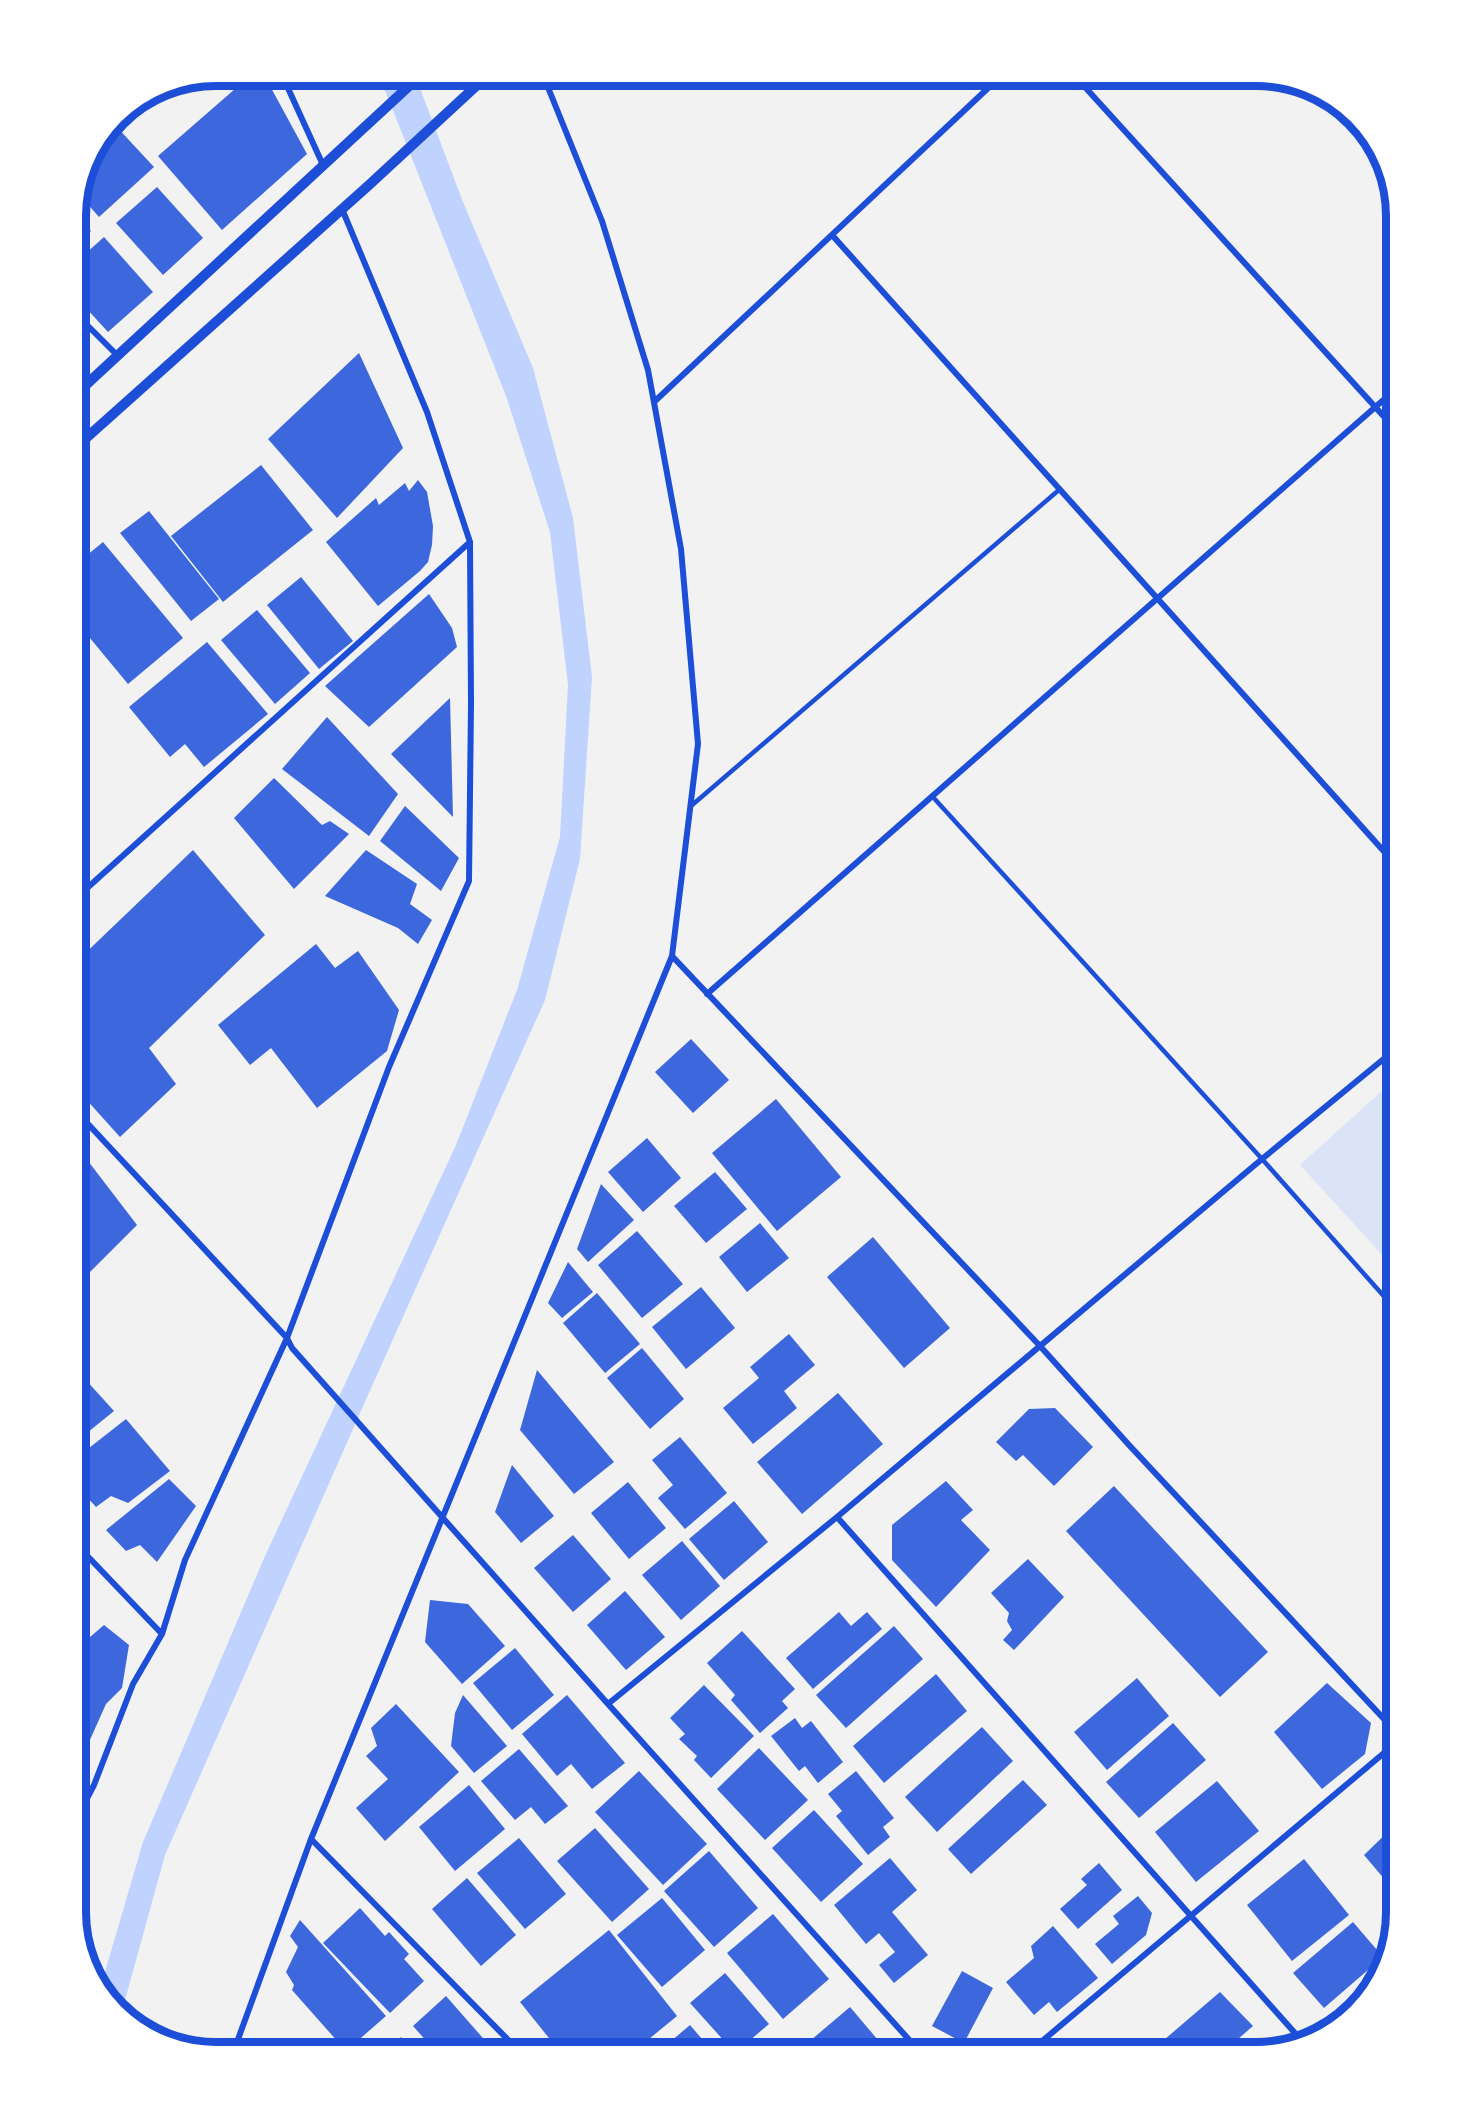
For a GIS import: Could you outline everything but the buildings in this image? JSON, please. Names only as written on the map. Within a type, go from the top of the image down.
[{"type":"street","points":[[287,86],[323,165]]},
{"type":"street","points":[[86,385],[409,86]]},
{"type":"street","points":[[86,438],[476,86]]},
{"type":"street","points":[[237,2042],[311,1839],[672,956],[698,744],[681,549],[648,370],[602,221],[547,86]]},
{"type":"street","points":[[654,402],[990,86]]},
{"type":"street","points":[[1084,86],[1386,419]]},
{"type":"street","points":[[86,1800],[133,1684],[162,1634],[185,1560],[287,1338],[389,1067],[469,881],[470,542],[427,412],[342,209]]},
{"type":"street","points":[[832,235],[1386,854]]},
{"type":"street","points":[[86,324],[118,356]]},
{"type":"street","points":[[707,994],[1386,398]]},
{"type":"street","points":[[86,888],[470,542]]},
{"type":"street","points":[[672,956],[1040,1346],[1137,1454],[1386,1721]]},
{"type":"street","points":[[608,1704],[837,1517],[1386,1057]]},
{"type":"street","points":[[86,1122],[287,1338],[292,1348],[911,2042]]},
{"type":"street","points":[[837,1517],[1297,2036]]},
{"type":"street","points":[[86,1555],[162,1634]]},
{"type":"street","points":[[1041,2042],[1386,1751]]},
{"type":"street","points":[[311,1839],[510,2042]]},
{"type":"lane","points":[[691,807],[1060,489]]},
{"type":"lane","points":[[932,796],[1386,1299]]},
{"type":"shaded area","points":[[1386,1087],[1386,1259],[1300,1165]]},
{"type":"water","points":[[383,86],[419,86],[463,202],[533,368],[573,518],[592,677],[580,859],[545,1000],[165,1855],[124,2004],[112,1992],[103,1978],[143,1842],[265,1556],[456,1145],[517,990],[560,837],[568,685],[550,532],[506,396]]}]
